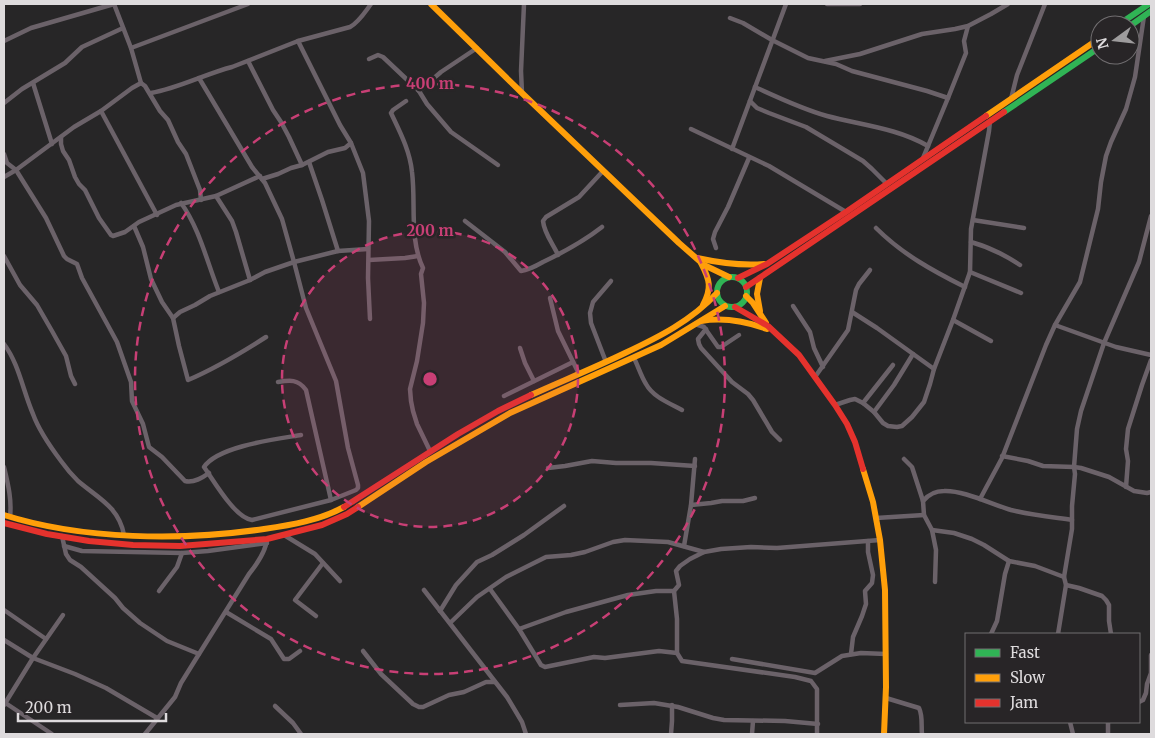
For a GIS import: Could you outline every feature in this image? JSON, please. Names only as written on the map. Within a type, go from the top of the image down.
[{"type":"main road","points":[[431,4],[522,94],[702,264],[717,291],[720,302],[725,306],[735,307],[752,316],[770,328],[799,354],[847,424],[868,482],[880,540],[886,597],[884,734]]},
{"type":"main road","points":[[1133,15],[1149,4]]},
{"type":"main road","points":[[1140,19],[1151,11]]},
{"type":"main road","points":[[702,264],[729,277],[738,278],[767,264],[1090,45]]},
{"type":"main road","points":[[746,287],[1090,54]]},
{"type":"main road","points":[[695,257],[740,266],[767,264]]},
{"type":"main road","points":[[697,312],[708,296],[710,289],[702,264]]},
{"type":"main road","points":[[7,516],[22,522],[40,525],[124,535],[186,536],[232,533],[273,527],[326,515],[349,504],[430,451],[504,408],[648,343],[676,327],[709,302],[717,291],[720,282],[729,277]]},
{"type":"main road","points":[[735,307],[741,304],[746,296],[746,287],[738,278]]},
{"type":"main road","points":[[760,278],[757,294],[760,315]]},
{"type":"main road","points":[[746,296],[770,328]]},
{"type":"main road","points":[[4,523],[100,543],[180,546],[267,541],[322,525],[339,518],[426,462],[510,413],[634,358],[725,306]]},
{"type":"main road","points":[[696,323],[720,318],[770,328]]},
{"type":"street","points":[[4,41],[30,28],[114,4],[131,48],[141,83],[151,94],[160,111],[168,120],[186,154],[200,190],[201,200]]},
{"type":"street","points":[[131,48],[248,4]]},
{"type":"street","points":[[151,94],[248,62],[298,41],[350,27],[355,24],[372,4]]},
{"type":"street","points":[[522,94],[521,71],[524,4]]},
{"type":"street","points":[[732,149],[786,4]]},
{"type":"street","points":[[827,4],[860,4]]},
{"type":"street","points":[[824,61],[860,54],[922,34],[968,26],[1008,4]]},
{"type":"street","points":[[1010,100],[1017,75],[1045,4]]},
{"type":"street","points":[[980,499],[1002,456],[1055,325],[1080,282],[1098,209],[1106,156],[1126,110],[1135,77],[1144,16]]},
{"type":"street","points":[[730,18],[808,58],[836,64],[852,71],[948,98]]},
{"type":"street","points":[[923,159],[966,53],[964,41],[968,26]]},
{"type":"street","points":[[4,103],[22,89],[65,63],[82,47],[123,28]]},
{"type":"street","points":[[298,41],[340,126],[352,143],[364,179],[369,221],[368,278],[370,319]]},
{"type":"street","points":[[419,91],[441,72],[477,48]]},
{"type":"street","points":[[369,60],[380,55],[419,91],[427,104],[451,132],[498,165]]},
{"type":"street","points":[[248,62],[302,165]]},
{"type":"street","points":[[199,78],[252,167],[270,192],[282,219],[306,308],[336,380],[348,448],[358,488],[331,500],[249,520],[224,497],[204,467],[216,457],[248,445],[301,435]]},
{"type":"street","points":[[33,83],[52,144]]},
{"type":"street","points":[[4,177],[74,127],[141,83]]},
{"type":"street","points":[[755,87],[790,103],[827,116],[888,130],[928,146]]},
{"type":"street","points":[[406,100],[393,110],[392,113],[410,158],[414,228],[418,256],[423,268],[421,274],[424,303],[421,338],[410,389],[412,411],[430,451]]},
{"type":"street","points":[[750,101],[757,108],[806,127],[863,161],[887,184]]},
{"type":"street","points":[[101,111],[157,215]]},
{"type":"street","points":[[835,405],[855,400],[863,403],[888,426],[896,427],[902,426],[912,418],[924,402],[934,369],[970,272],[972,220],[990,122]]},
{"type":"street","points":[[691,129],[769,166],[846,212]]},
{"type":"street","points":[[61,137],[62,151],[69,160],[78,184],[85,190],[99,218],[111,235],[114,236],[184,203],[216,196],[261,177],[278,174],[309,162],[328,152],[345,148],[352,143]]},
{"type":"street","points":[[4,154],[7,163],[16,170],[46,218],[64,256],[77,264],[82,278],[117,342],[130,382],[132,401],[143,424],[149,447],[162,457],[185,481],[191,482],[200,479],[208,473]]},
{"type":"street","points":[[716,248],[713,239],[715,232],[749,158]]},
{"type":"street","points":[[309,162],[338,252]]},
{"type":"street","points":[[558,255],[546,232],[543,221],[546,217],[578,197],[603,171]]},
{"type":"street","points":[[216,196],[232,221],[250,280]]},
{"type":"street","points":[[184,203],[201,242],[219,292]]},
{"type":"street","points":[[1058,633],[1066,585],[1064,577],[1072,529],[1074,467],[1077,429],[1081,411],[1104,342],[1135,273],[1151,216]]},
{"type":"street","points":[[972,220],[1024,228]]},
{"type":"street","points":[[465,221],[505,252],[520,271],[531,268],[558,255],[602,227]]},
{"type":"street","points":[[134,226],[143,247],[151,279],[162,302],[173,318],[188,380],[242,353],[266,337]]},
{"type":"street","points":[[876,228],[911,257],[965,287]]},
{"type":"street","points":[[971,242],[1002,253],[1020,265]]},
{"type":"street","points":[[173,318],[180,312],[210,296],[265,272],[294,262],[338,252],[368,249]]},
{"type":"street","points":[[4,256],[20,285],[37,305],[66,356],[75,384]]},
{"type":"street","points":[[369,260],[418,256]]},
{"type":"street","points":[[815,377],[848,330],[856,290],[870,270]]},
{"type":"street","points":[[970,272],[1020,293]]},
{"type":"street","points":[[606,362],[591,323],[590,313],[593,302],[611,280]]},
{"type":"street","points":[[550,298],[558,331],[579,374]]},
{"type":"street","points":[[793,306],[810,332],[814,348],[823,367]]},
{"type":"street","points":[[852,312],[878,328],[934,369]]},
{"type":"street","points":[[953,320],[991,341]]},
{"type":"street","points":[[696,323],[706,329],[718,347],[739,335]]},
{"type":"street","points":[[1055,325],[1116,347],[1151,355]]},
{"type":"street","points":[[706,329],[698,339],[701,348],[732,382],[748,394],[772,432],[780,440]]},
{"type":"street","points":[[4,344],[11,353],[33,416],[58,458],[72,474],[106,502],[118,517],[123,527],[124,535]]},
{"type":"street","points":[[520,348],[534,381]]},
{"type":"street","points":[[874,412],[894,385],[913,354]]},
{"type":"street","points":[[634,358],[645,383],[651,390],[682,410]]},
{"type":"street","points":[[1126,487],[1128,429],[1151,360]]},
{"type":"street","points":[[504,396],[573,362]]},
{"type":"street","points":[[863,403],[893,365]]},
{"type":"street","points":[[278,382],[295,381],[306,390],[331,500]]},
{"type":"street","points":[[1002,456],[1043,466],[1074,467],[1109,477],[1134,491],[1147,494],[1151,492]]},
{"type":"street","points":[[904,458],[912,467],[923,500],[924,516],[932,530],[936,550],[935,582]]},
{"type":"street","points":[[684,546],[691,505],[695,459]]},
{"type":"street","points":[[548,468],[592,461],[695,466]]},
{"type":"street","points":[[4,467],[12,506],[7,516]]},
{"type":"street","points":[[923,500],[930,494],[943,491],[980,499],[1010,510],[1072,520]]},
{"type":"street","points":[[691,505],[754,498]]},
{"type":"street","points":[[440,611],[456,585],[477,562],[524,535],[564,506]]},
{"type":"street","points":[[876,518],[924,516]]},
{"type":"street","points":[[932,530],[954,533],[972,539],[1009,561],[1035,566],[1064,577]]},
{"type":"street","points":[[284,535],[315,554],[340,581]]},
{"type":"street","points":[[62,536],[66,554],[70,560],[81,567],[140,624],[167,641],[199,654]]},
{"type":"street","points":[[450,623],[477,597],[506,578],[546,557],[585,552],[613,542],[640,540],[668,542],[704,552],[750,547],[777,548],[880,540]]},
{"type":"street","points":[[64,546],[82,551],[182,553],[208,551],[267,541]]},
{"type":"street","points":[[145,734],[175,697],[181,682],[249,574],[258,563],[267,541]]},
{"type":"street","points":[[851,654],[853,637],[866,604],[865,592],[872,582],[873,575],[868,552],[868,541]]},
{"type":"street","points":[[704,552],[690,559],[676,571],[679,585],[674,591],[678,653],[682,661],[795,677],[811,681],[816,689],[817,734]]},
{"type":"street","points":[[159,591],[177,567],[182,553]]},
{"type":"street","points":[[991,633],[997,621],[1009,561]]},
{"type":"street","points":[[316,616],[296,600],[323,563]]},
{"type":"street","points":[[1066,585],[1102,596],[1106,600],[1109,605],[1111,633]]},
{"type":"street","points":[[490,589],[519,629],[541,665],[545,667],[594,657],[605,658],[659,651],[678,653]]},
{"type":"street","points":[[424,590],[507,697],[516,711],[526,734]]},
{"type":"street","points":[[519,629],[566,612],[628,595],[656,591],[674,591]]},
{"type":"street","points":[[4,610],[46,639]]},
{"type":"street","points":[[226,612],[271,639],[284,659],[289,659],[300,651]]},
{"type":"street","points":[[52,734],[4,703],[32,658],[63,616]]},
{"type":"street","points":[[4,640],[32,658],[106,688],[157,718]]},
{"type":"street","points":[[363,652],[381,674],[418,707],[428,705],[449,695],[464,692],[486,682],[495,682]]},
{"type":"street","points":[[732,659],[816,673],[842,656],[861,653],[886,654]]},
{"type":"street","points":[[1140,702],[1143,700],[1146,693],[1151,673],[1151,654]]},
{"type":"street","points":[[486,682],[490,676]]},
{"type":"street","points":[[886,698],[919,708],[922,718],[922,734]]},
{"type":"street","points":[[620,705],[654,702],[672,705],[724,720],[785,721],[818,724]]},
{"type":"street","points":[[671,734],[672,705]]},
{"type":"street","points":[[275,706],[294,722],[301,734]]},
{"type":"street","points":[[752,734],[753,721]]},
{"type":"traffic: fast","points":[[1133,15],[1149,4]]},
{"type":"traffic: fast","points":[[1140,19],[1151,11]]},
{"type":"traffic: fast","points":[[1004,112],[1090,54]]},
{"type":"traffic: fast","points":[[732,277],[743,281],[747,292],[743,303],[732,307],[721,303],[717,292],[721,281],[732,277]]},
{"type":"traffic: slow","points":[[431,4],[679,243],[704,265],[729,277]]},
{"type":"traffic: slow","points":[[986,116],[1090,45]]},
{"type":"traffic: slow","points":[[697,258],[730,264],[764,264]]},
{"type":"traffic: slow","points":[[701,263],[709,284],[708,294],[703,305]]},
{"type":"traffic: slow","points":[[760,278],[757,294],[760,311]]},
{"type":"traffic: slow","points":[[531,395],[613,359],[662,334],[696,312],[717,293]]},
{"type":"traffic: slow","points":[[746,296],[766,323]]},
{"type":"traffic: slow","points":[[358,507],[426,462],[510,413],[661,345],[725,306]]},
{"type":"traffic: slow","points":[[701,321],[734,320],[767,329]]},
{"type":"traffic: slow","points":[[863,469],[873,502],[880,540],[885,590],[886,687],[884,734]]},
{"type":"traffic: slow","points":[[4,515],[34,523],[99,534],[167,536],[233,533],[295,524],[316,519],[344,507]]},
{"type":"traffic: jam","points":[[746,287],[1004,112]]},
{"type":"traffic: jam","points":[[738,278],[767,264],[986,116]]},
{"type":"traffic: jam","points":[[735,307],[768,326],[799,355],[847,424],[855,442],[863,469]]},
{"type":"traffic: jam","points":[[344,507],[458,434],[531,395]]},
{"type":"traffic: jam","points":[[4,523],[47,534],[89,541],[133,545],[180,546],[267,539],[322,525],[358,507]]}]
